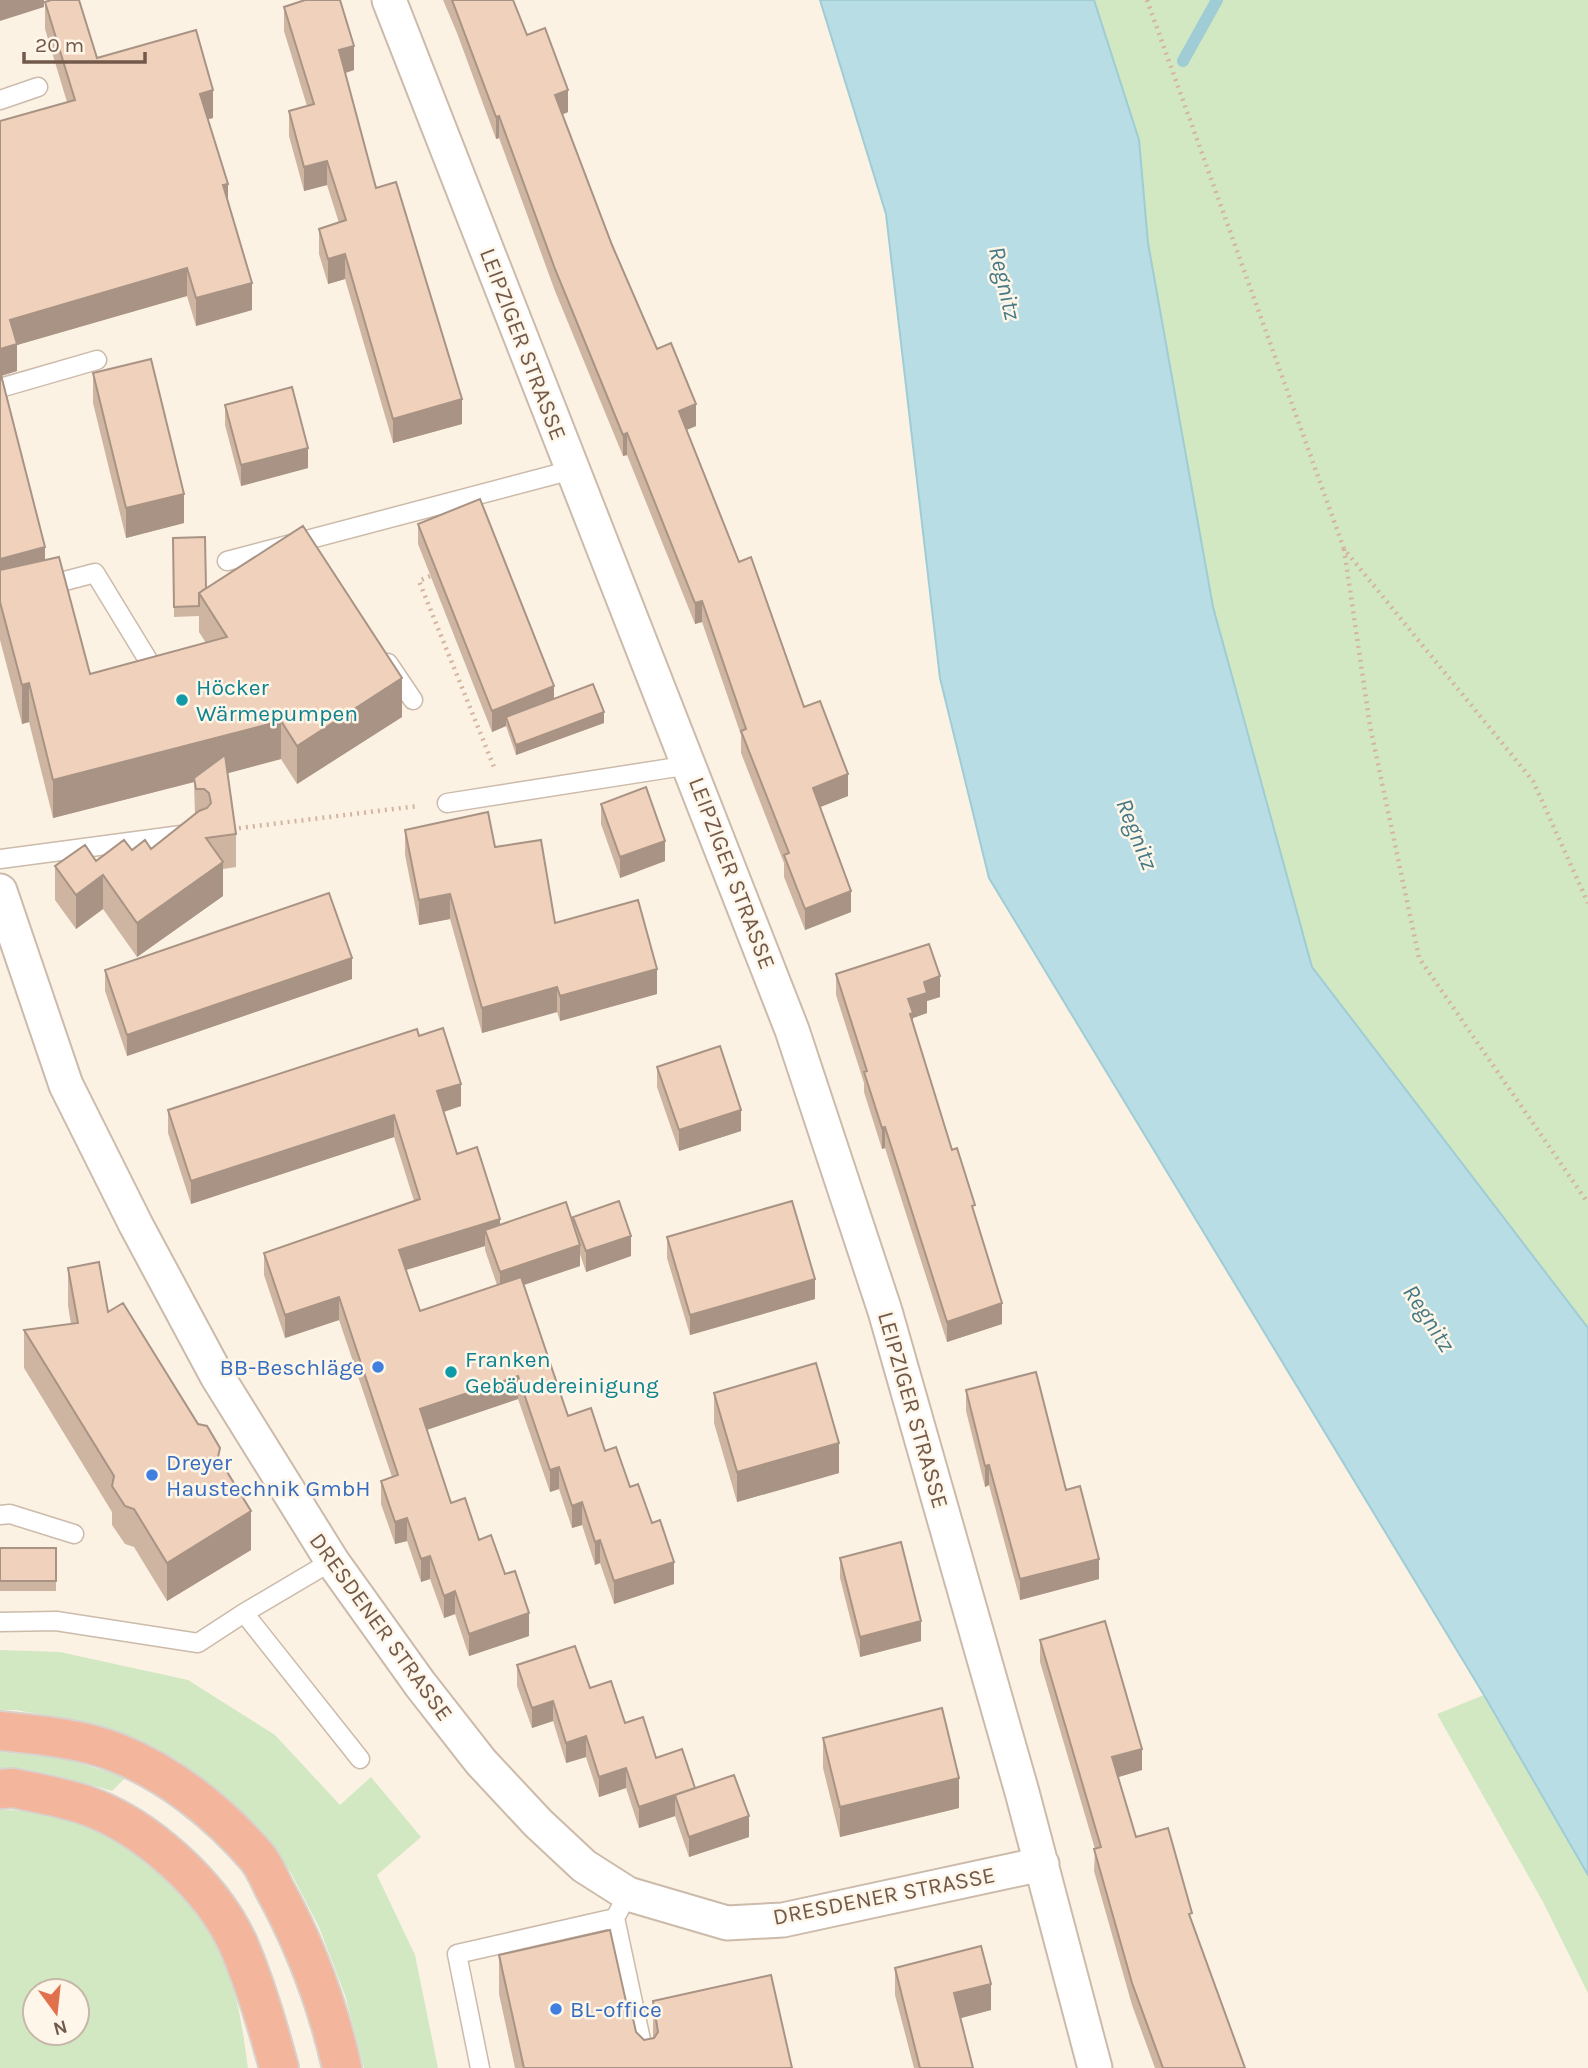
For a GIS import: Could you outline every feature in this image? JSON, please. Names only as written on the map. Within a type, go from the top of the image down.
[{"type":"highway","points":[[0,1731],[58,1736],[115,1752],[173,1781],[219,1819],[258,1858],[286,1910],[310,1965],[342,2068]]},
{"type":"highway","points":[[0,1789],[13,1787],[86,1805],[138,1834],[177,1863],[200,1887],[238,1944],[264,2013],[279,2068]]},
{"type":"street","name":"LEIPZIGER STRASSE","points":[[389,0],[792,1030],[885,1311],[1042,1864],[1095,2068]]},
{"type":"street","name":"DRESDENER STRASSE","points":[[0,891],[72,1097],[136,1225],[217,1376],[332,1561],[420,1684],[481,1762],[622,1906],[727,1923],[783,1920],[1042,1864]]},
{"type":"lane","points":[[0,100],[38,87]]},
{"type":"lane","points":[[0,388],[97,360]]},
{"type":"lane","points":[[227,561],[311,546],[572,470]]},
{"type":"lane","points":[[0,598],[95,573],[148,660]]},
{"type":"lane","points":[[376,643],[414,700]]},
{"type":"lane","name":"LEIPZIGER STRASSE","points":[[447,803],[690,765]]},
{"type":"lane","points":[[0,859],[200,833]]},
{"type":"lane","points":[[0,1515],[10,1514],[74,1534]]},
{"type":"lane","points":[[0,1622],[56,1621],[198,1643],[332,1561]]},
{"type":"lane","points":[[244,1613],[360,1759]]},
{"type":"lane","points":[[480,2068],[457,1954],[622,1906],[647,2068]]},
{"type":"path","points":[[1147,0],[1344,549],[1370,726],[1419,958],[1588,1203]]},
{"type":"path","points":[[1344,549],[1533,781],[1588,903]]},
{"type":"path","points":[[430,576],[419,581],[505,794]]},
{"type":"path","points":[[200,833],[447,803]]},
{"type":"green space","points":[[1094,0],[1588,0],[1588,1328],[1312,967],[1213,607],[1148,243],[1139,140]]},
{"type":"green space","points":[[0,1650],[60,1652],[188,1680],[275,1735],[340,1805],[371,1777],[421,1837],[377,1875],[415,1955],[438,2068],[364,2068],[345,1995],[319,1927],[290,1871],[238,1808],[179,1761],[130,1737],[74,1720],[0,1710]]},
{"type":"green space","points":[[1484,1695],[1588,1875],[1588,1993],[1543,1902],[1437,1714]]},
{"type":"green space","points":[[0,1752],[62,1758],[126,1777],[112,1791],[43,1773],[0,1770]]},
{"type":"green space","points":[[0,1810],[36,1812],[70,1820],[103,1834],[133,1852],[161,1874],[186,1899],[223,1959],[233,1985],[248,2068],[0,2068]]},
{"type":"water","name":"Regnitz","points":[[820,0],[1094,0],[1139,140],[1148,243],[1213,607],[1312,967],[1588,1328],[1588,1875],[1484,1695],[989,878],[940,678],[886,214]]},
{"type":"building","points":[[79,0],[97,58],[196,30],[213,90],[200,94],[228,184],[223,185],[252,283],[196,298],[187,268],[10,320],[17,344],[0,349],[0,121],[75,100],[45,2]]},
{"type":"building","points":[[305,0],[340,0],[354,46],[339,50],[376,188],[396,182],[462,399],[393,419],[345,254],[328,259],[319,229],[346,220],[327,161],[304,167],[289,111],[314,104],[284,7]]},
{"type":"building","points":[[452,0],[513,0],[527,35],[545,28],[568,90],[555,95],[612,245],[657,349],[671,343],[696,404],[679,411],[739,562],[751,557],[804,707],[820,701],[848,774],[813,788],[851,891],[805,909],[784,855],[789,853],[741,731],[746,729],[702,601],[695,603],[627,433],[623,435],[555,269],[499,116],[496,117]]},
{"type":"building","points":[[151,359],[184,494],[126,508],[93,373]]},
{"type":"building","points":[[0,371],[45,547],[0,559]]},
{"type":"building","points":[[292,387],[308,448],[241,465],[225,405]]},
{"type":"building","points":[[480,499],[554,686],[492,711],[418,524]]},
{"type":"building","points":[[303,526],[402,678],[297,746],[281,721],[53,780],[29,683],[22,685],[0,602],[0,570],[59,557],[90,674],[227,637],[199,593]]},
{"type":"building","points":[[205,537],[206,588],[199,593],[199,606],[174,607],[173,538]]},
{"type":"building","points":[[593,684],[604,712],[516,745],[506,717]]},
{"type":"building","points":[[225,755],[236,834],[206,838],[223,862],[137,923],[103,875],[76,895],[55,866],[85,845],[96,861],[124,840],[132,850],[145,840],[151,849],[211,803],[209,793],[204,789],[196,789],[194,778]]},
{"type":"building","points":[[646,787],[665,841],[620,857],[601,804]]},
{"type":"building","points":[[488,812],[495,847],[541,840],[555,923],[638,900],[657,969],[560,996],[557,987],[482,1008],[450,894],[419,900],[405,830]]},
{"type":"building","points":[[329,893],[352,958],[127,1035],[105,970]]},
{"type":"building","points":[[929,944],[940,976],[924,982],[927,993],[908,999],[913,1013],[910,1014],[952,1150],[957,1148],[1002,1303],[947,1322],[885,1127],[882,1128],[864,1072],[867,1071],[836,974]]},
{"type":"building","points":[[443,1028],[461,1084],[437,1091],[457,1154],[477,1147],[500,1219],[399,1250],[420,1311],[521,1277],[568,1416],[591,1408],[605,1451],[616,1447],[630,1487],[638,1484],[652,1523],[660,1520],[674,1562],[614,1581],[600,1540],[595,1542],[582,1502],[572,1506],[559,1467],[550,1470],[518,1376],[420,1409],[451,1503],[465,1498],[479,1540],[491,1535],[505,1574],[515,1571],[529,1613],[469,1634],[455,1591],[444,1596],[430,1556],[421,1559],[407,1518],[395,1522],[381,1481],[398,1475],[339,1297],[285,1315],[264,1253],[420,1199],[394,1115],[191,1181],[168,1110],[417,1029],[419,1036]]},
{"type":"building","points":[[720,1046],[741,1110],[679,1130],[657,1067]]},
{"type":"building","points":[[619,1201],[631,1236],[586,1251],[573,1217]]},
{"type":"building","points":[[792,1201],[815,1279],[690,1315],[667,1237]]},
{"type":"building","points":[[566,1202],[580,1245],[500,1272],[485,1230]]},
{"type":"building","name":"Dreyer Haustechnik GmbH","points":[[99,1262],[108,1312],[123,1303],[198,1424],[207,1426],[220,1448],[218,1457],[251,1511],[167,1563],[134,1509],[125,1506],[112,1486],[114,1476],[24,1330],[78,1323],[68,1268]]},
{"type":"building","points":[[816,1363],[839,1443],[737,1472],[714,1393]]},
{"type":"building","points":[[1036,1372],[1066,1490],[1080,1486],[1099,1559],[1020,1579],[989,1465],[985,1466],[966,1390]]},
{"type":"building","points":[[901,1542],[921,1621],[860,1637],[840,1558]]},
{"type":"building","points":[[0,1548],[56,1548],[56,1581],[0,1581]]},
{"type":"building","points":[[1105,1621],[1142,1749],[1112,1757],[1136,1837],[1168,1828],[1192,1913],[1189,1914],[1245,2068],[1163,2068],[1132,1983],[1094,1849],[1101,1847],[1040,1640]]},
{"type":"building","points":[[575,1646],[590,1688],[611,1681],[625,1723],[643,1717],[656,1758],[682,1749],[695,1788],[639,1807],[626,1768],[599,1777],[586,1736],[566,1743],[553,1701],[532,1708],[517,1665]]},
{"type":"building","points":[[942,1708],[959,1778],[840,1807],[823,1738]]},
{"type":"building","points":[[734,1775],[749,1816],[689,1837],[675,1795]]},
{"type":"building","points":[[610,1930],[627,2006],[630,2005],[636,2032],[644,2040],[654,2038],[658,2032],[653,2001],[771,1975],[792,2068],[524,2068],[499,1955]]},
{"type":"building","points":[[981,1946],[991,1984],[954,1993],[973,2068],[920,2068],[895,1968]]},
{"type":"waterway","points":[[1183,61],[1217,0]]},
{"type":"place","name":"Höcker Wärmepumpen","points":[[182,700]]},
{"type":"place","name":"BB-Beschläge","points":[[378,1367]]},
{"type":"place","name":"Franken Gebäudereinigung","points":[[451,1372]]},
{"type":"place","name":"Dreyer Haustechnik GmbH","points":[[152,1475]]},
{"type":"place","name":"BL-office","points":[[556,2009]]}]
